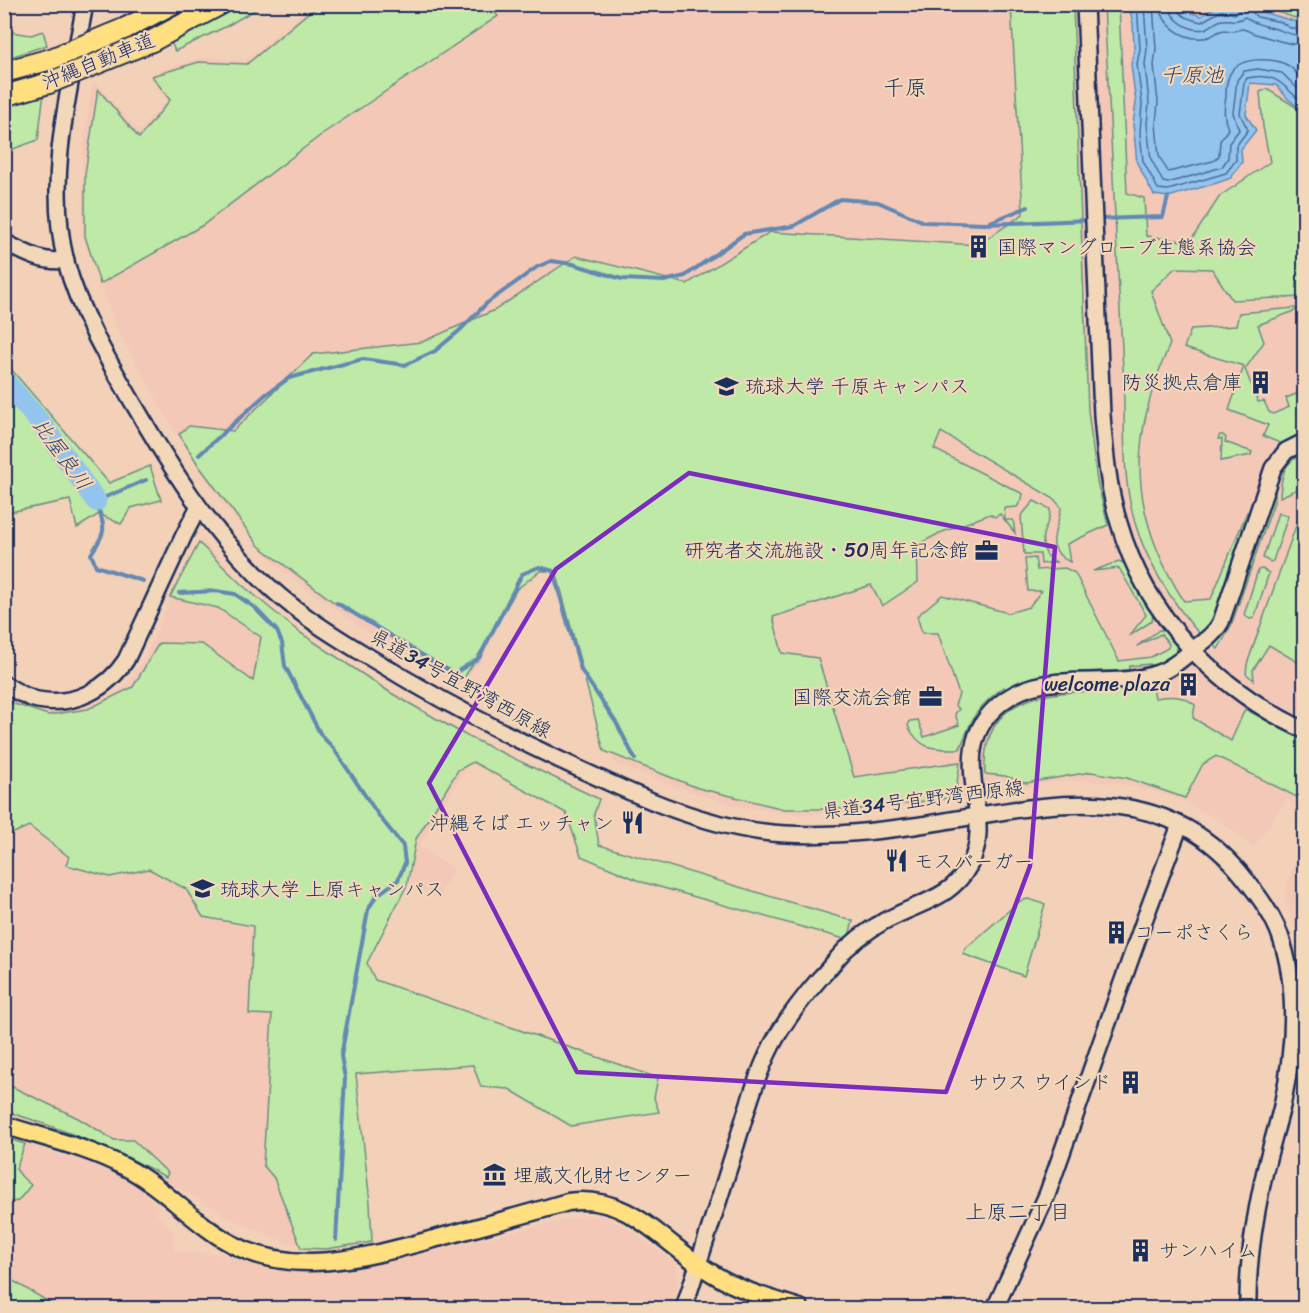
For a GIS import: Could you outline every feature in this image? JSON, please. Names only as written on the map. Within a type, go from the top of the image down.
[{"type":"highway","name":"沖縄自動車道","points":[[4,72],[51,59],[126,28],[172,4]]},
{"type":"highway","name":"沖縄自動車道","points":[[4,96],[49,83],[152,41],[221,4]]},
{"type":"main road","name":"県道34号宜野湾西原線","points":[[85,4],[60,151],[59,208],[66,260],[80,302],[103,351],[155,441],[198,508],[255,574],[296,609],[405,679],[520,742],[605,782],[658,803],[727,825],[765,832],[843,834],[1079,802],[1135,809],[1180,825],[1205,839],[1243,876],[1264,905],[1279,933],[1293,1001],[1291,1043],[1284,1092],[1252,1240],[1248,1270],[1248,1308]]},
{"type":"main road","points":[[1085,4],[1102,415],[1112,496],[1123,538],[1142,582],[1166,619],[1192,651],[1238,691],[1270,712],[1305,730]]},
{"type":"main road","points":[[4,242],[42,259],[66,260]]},
{"type":"main road","points":[[684,1308],[762,1067],[786,1020],[845,950],[867,932],[898,914],[942,895],[954,887],[971,864],[978,839],[971,769],[975,742],[988,716],[1007,698],[1023,689],[1047,683],[1126,679],[1154,675],[1169,667],[1213,634],[1221,622],[1273,468],[1286,451],[1305,442]]},
{"type":"main road","points":[[4,684],[38,700],[72,699],[104,686],[117,674],[126,660],[198,508]]},
{"type":"main road","points":[[994,1308],[1047,1195],[1180,825]]},
{"type":"main road","points":[[4,1125],[83,1149],[126,1167],[224,1239],[269,1257],[294,1261],[338,1262],[407,1246],[568,1202],[584,1200],[618,1207],[633,1215],[698,1264],[729,1283],[800,1308]]},
{"type":"highlighted area","points":[[689,473],[1055,547],[1030,866],[946,1092],[577,1072],[429,783],[556,569]]},
{"type":"shaded area","name":"琉球大学 千原キャンパス","points":[[317,5],[1304,5],[1304,826],[1287,798],[1254,847],[1220,820],[1175,797],[1118,783],[1065,780],[949,801],[855,813],[798,814],[735,806],[614,763],[558,571],[546,565],[508,581],[482,659],[460,685],[361,628],[279,568],[225,507],[180,440],[118,331],[82,234],[83,149],[93,81],[139,131],[167,100],[149,75],[202,57],[245,61],[308,9]]},
{"type":"shaded area","name":"琉球大学 上原キャンパス","points":[[203,541],[256,598],[358,674],[479,746],[419,847],[454,869],[437,898],[405,880],[358,978],[351,1069],[375,1237],[342,1248],[287,1243],[231,1219],[141,1165],[95,1144],[5,1112],[4,697],[21,706],[59,712],[97,704],[126,687],[145,657],[197,542]]},
{"type":"shaded area","points":[[1304,828],[1304,950],[1284,899]]},
{"type":"shaded area","points":[[4,1137],[94,1165],[137,1184],[159,1208],[155,1212],[174,1233],[174,1252],[231,1255],[272,1270],[331,1273],[585,1215],[602,1215],[627,1228],[676,1264],[678,1285],[671,1308],[5,1308]]},
{"type":"green space","points":[[237,5],[263,5],[227,26],[175,51],[170,40]]},
{"type":"green space","points":[[323,5],[488,5],[498,16],[325,132],[203,225],[100,284],[85,236],[85,174],[98,89],[139,138],[170,100],[152,76],[199,62],[247,64],[308,13]]},
{"type":"green space","points":[[1011,5],[1073,5],[1088,410],[1097,481],[1108,525],[1067,544],[1070,562],[1061,556],[1054,544],[1061,507],[1054,499],[941,432],[934,449],[1023,494],[1017,507],[1004,508],[1005,520],[1013,520],[1015,533],[1000,514],[995,517],[990,514],[940,533],[917,545],[918,582],[882,606],[871,585],[773,617],[782,653],[818,658],[854,777],[960,762],[956,790],[948,798],[862,809],[784,809],[698,788],[604,751],[556,571],[540,571],[517,589],[464,678],[335,603],[259,546],[199,466],[179,434],[189,426],[233,431],[313,354],[422,342],[495,310],[576,256],[687,284],[770,232],[978,245],[1023,214]]},
{"type":"green space","points":[[1104,5],[1119,5],[1127,193],[1144,198],[1146,236],[1190,242],[1220,196],[1270,162],[1263,127],[1260,92],[1267,89],[1304,112],[1304,297],[1232,300],[1212,269],[1175,268],[1151,291],[1170,344],[1156,378],[1147,411],[1141,443],[1140,475],[1144,506],[1152,537],[1184,601],[1211,599],[1247,512],[1251,514],[1218,616],[1201,636],[1180,610],[1154,569],[1140,539],[1127,485]]},
{"type":"green space","points":[[1241,5],[1304,5],[1304,21],[1266,8]]},
{"type":"green space","points":[[4,31],[31,35],[43,31],[47,45],[5,59]]},
{"type":"green space","points":[[44,92],[38,140],[5,152],[4,104]]},
{"type":"green space","points":[[1295,308],[1297,310],[1258,325],[1264,342],[1245,369],[1258,402],[1264,401],[1269,412],[1273,414],[1289,407],[1286,398],[1301,392],[1304,400],[1304,435],[1282,444],[1263,436],[1268,425],[1229,410],[1244,366],[1184,348],[1191,329],[1236,326],[1239,313]]},
{"type":"green space","points":[[4,361],[109,483],[150,466],[161,500],[131,508],[121,524],[99,514],[77,528],[70,500],[5,513]]},
{"type":"green space","points":[[1220,435],[1226,438],[1225,442],[1252,452],[1251,455],[1221,461],[1222,439],[1218,439]]},
{"type":"green space","points":[[1304,453],[1304,486],[1280,497],[1284,470],[1287,465]]},
{"type":"green space","points":[[1276,479],[1275,499],[1231,626],[1218,649],[1212,642]]},
{"type":"green space","points":[[1034,501],[1050,509],[1043,540],[1047,556],[1056,562],[1041,564],[1040,554],[1024,554],[1021,516]]},
{"type":"green space","points":[[1278,513],[1288,516],[1273,561],[1270,562],[1263,558]]},
{"type":"green space","points":[[1304,517],[1304,666],[1269,645],[1253,670],[1254,680],[1246,674],[1247,664],[1298,520]]},
{"type":"green space","name":"琉球大学 上原キャンパス","points":[[199,543],[242,585],[299,632],[391,693],[467,736],[599,799],[594,814],[599,845],[853,921],[848,940],[642,882],[581,856],[566,813],[473,762],[458,770],[416,839],[407,885],[367,963],[375,980],[658,1078],[654,1098],[659,1112],[571,1126],[509,1089],[481,1087],[473,1065],[356,1074],[372,1242],[326,1249],[301,1248],[274,1178],[263,1165],[272,1015],[249,1014],[253,926],[203,917],[186,889],[149,869],[110,877],[66,865],[69,857],[29,826],[5,837],[5,701],[48,715],[88,709],[133,687],[159,643],[202,644],[253,681],[261,637],[218,608],[170,597]]},
{"type":"green space","points":[[1035,558],[1037,570],[1065,568],[1075,573],[1119,661],[1151,657],[1168,648],[1169,644],[1161,634],[1137,646],[1159,630],[1166,632],[1171,638],[1177,652],[1152,667],[1150,664],[1130,666],[1128,670],[1050,675],[1034,678],[1006,690],[1004,687],[976,714],[960,749],[936,748],[923,744],[908,726],[910,721],[918,720],[924,737],[959,725],[955,714],[959,709],[955,705],[959,694],[938,633],[922,633],[917,616],[942,595],[1008,613],[1029,607],[1041,591],[1028,591],[1025,559]]},
{"type":"green space","points":[[1119,561],[1125,564],[1153,614],[1152,621],[1129,636],[1146,615],[1119,568],[1093,571]]},
{"type":"green space","points":[[1262,569],[1269,573],[1254,618],[1250,619],[1244,615],[1258,570]]},
{"type":"green space","points":[[1153,688],[1155,698],[1176,697],[1190,701],[1195,705],[1193,718],[1231,741],[1245,709],[1304,740],[1304,810],[1297,797],[1216,756],[1203,764],[1185,798],[1127,778],[1091,772],[1026,783],[1005,776],[985,774],[988,741],[999,719],[1018,704],[1042,696],[1069,692]]},
{"type":"green space","points":[[1028,899],[1045,904],[1024,976],[963,954],[966,948],[1020,901]]},
{"type":"green space","points":[[4,1083],[78,1118],[114,1140],[133,1140],[168,1173],[166,1177],[87,1140],[5,1111]]},
{"type":"green space","points":[[5,1138],[25,1144],[16,1169],[31,1185],[18,1201],[5,1203]]},
{"type":"green space","points":[[5,1276],[59,1308],[5,1308]]},
{"type":"water","name":"千原池","points":[[1131,5],[1181,5],[1186,11],[1201,16],[1219,5],[1233,8],[1238,5],[1252,5],[1259,11],[1304,24],[1304,112],[1276,85],[1250,83],[1246,115],[1256,130],[1241,149],[1242,162],[1231,178],[1168,197],[1154,195],[1137,163],[1133,124],[1136,103],[1131,64],[1134,50]]},
{"type":"waterway","points":[[1098,219],[1163,217],[1168,197]]},
{"type":"waterway","points":[[199,455],[265,395],[289,378],[363,359],[405,365],[435,351],[487,303],[537,267],[551,261],[573,264],[622,279],[664,281],[685,276],[744,234],[794,226],[840,199],[878,202],[924,222],[986,224],[1091,220]]},
{"type":"waterway","points":[[990,222],[1028,207]]},
{"type":"waterway","name":"比屋良川","points":[[4,380],[44,427],[96,501]]},
{"type":"waterway","points":[[143,581],[96,566],[91,554],[103,529],[96,501],[146,480]]},
{"type":"waterway","points":[[337,603],[453,674],[479,658],[522,574],[539,567],[553,571],[581,670],[617,724],[635,759]]},
{"type":"waterway","points":[[179,593],[216,591],[235,594],[254,607],[277,631],[282,643],[285,666],[321,735],[334,749],[379,816],[403,846],[405,863],[398,880],[376,896],[368,910],[341,1056],[345,1078],[336,1240]]},
{"type":"place","name":"国際マングローブ生態系協会","points":[[979,247]]},
{"type":"place","name":"防災拠点倉庫","points":[[1260,382]]},
{"type":"place","name":"琉球大学 千原キャンパス","points":[[727,386]]},
{"type":"place","name":"研究者交流施設・50周年記念館","points":[[987,550]]},
{"type":"place","name":"welcome plaza","points":[[1188,684]]},
{"type":"place","name":"国際交流会館","points":[[930,697]]},
{"type":"place","name":"沖縄そば エッチャン","points":[[632,823]]},
{"type":"place","name":"モスバーガー","points":[[896,861]]},
{"type":"place","name":"琉球大学 上原キャンパス","points":[[202,889]]},
{"type":"place","name":"コーポさくら","points":[[1116,932]]},
{"type":"place","name":"サウス ウインド","points":[[1130,1082]]},
{"type":"place","name":"埋蔵文化財センター","points":[[495,1175]]},
{"type":"place","name":"サンハイム","points":[[1141,1250]]},
{"type":"district","name":"千原","points":[[905,87]]},
{"type":"district","name":"上原二丁目","points":[[1018,1212]]}]
